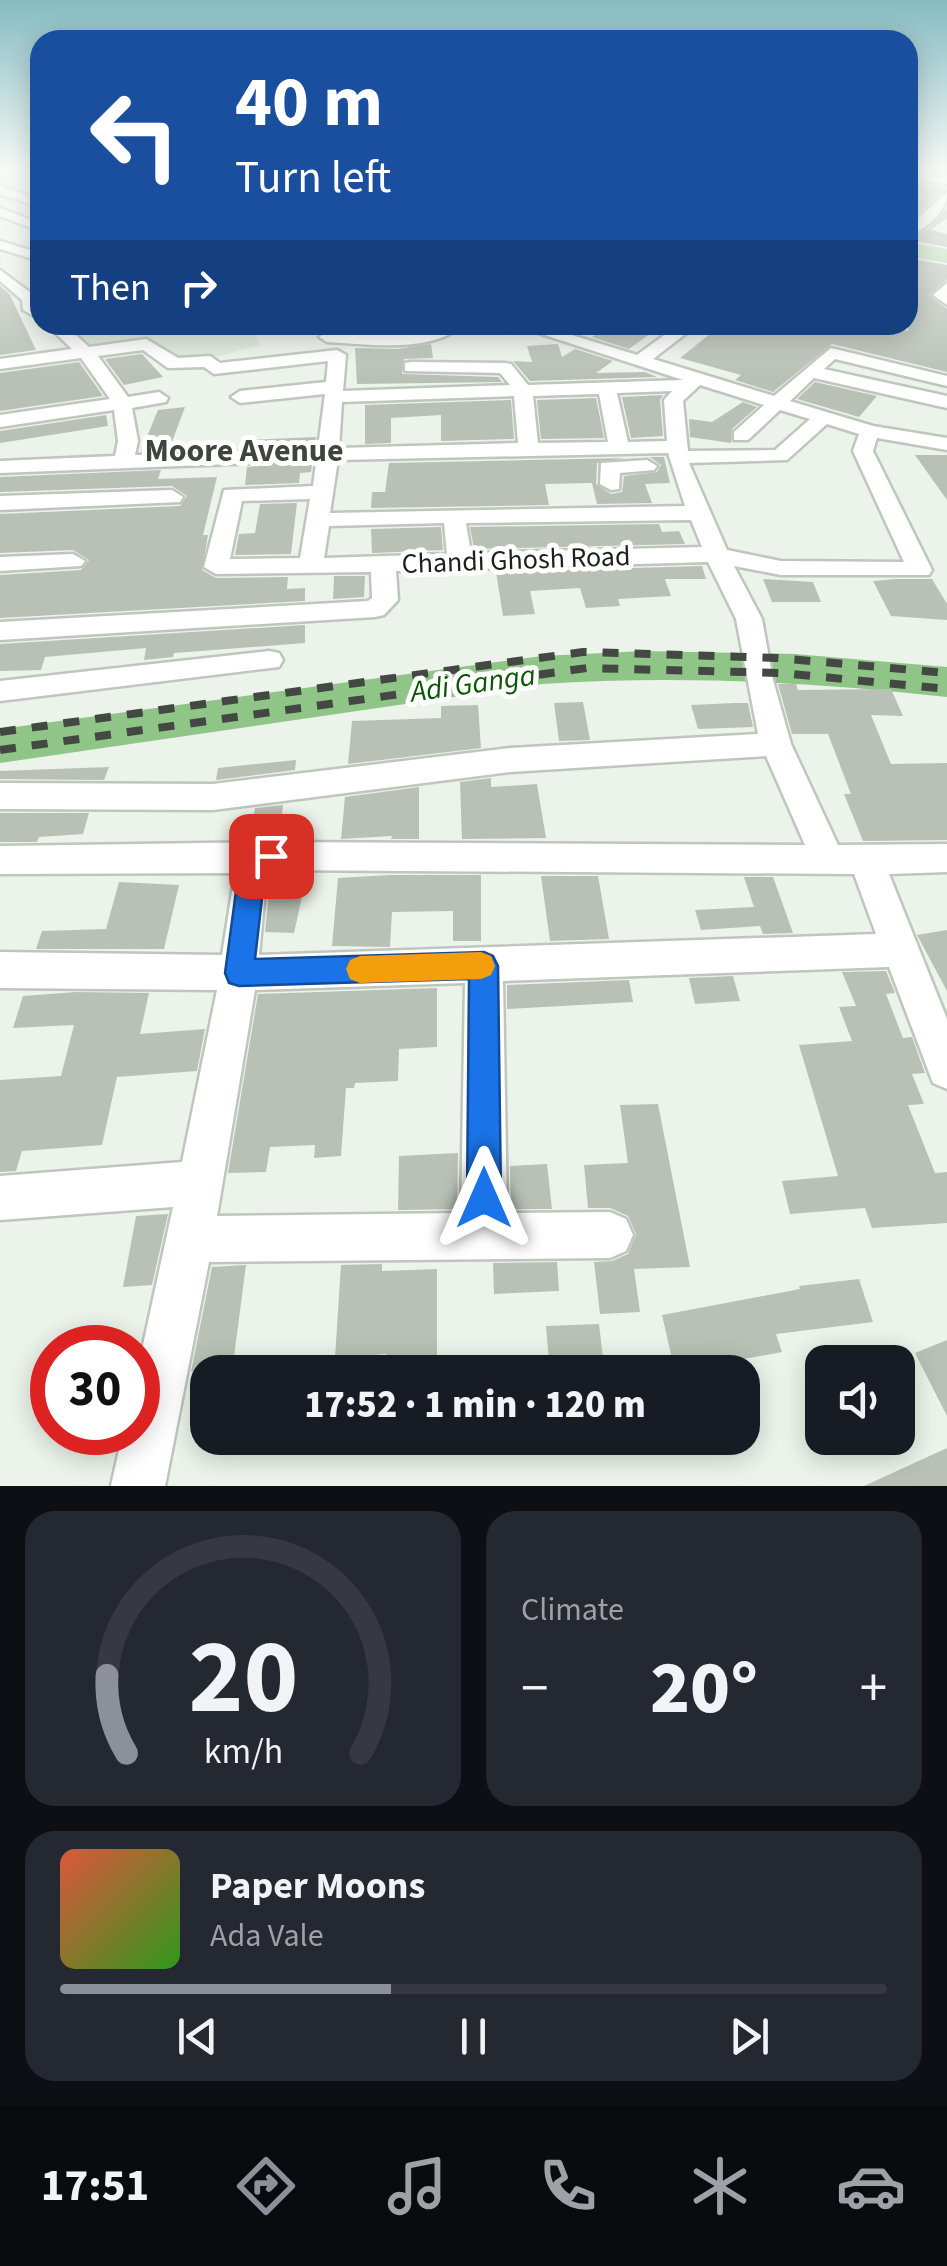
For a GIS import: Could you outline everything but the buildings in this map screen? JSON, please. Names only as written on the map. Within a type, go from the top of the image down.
[{"type":"main road","points":[[918,251],[947,256]]},
{"type":"street","points":[[0,244],[30,256]]},
{"type":"street","points":[[1,270],[30,263]]},
{"type":"street","points":[[1,270],[30,299],[28,310]]},
{"type":"street","points":[[947,288],[941,294],[947,300]]},
{"type":"street","points":[[67,335],[104,371],[122,406],[130,430],[124,462]]},
{"type":"street","points":[[0,364],[146,344],[174,364],[210,361],[214,369],[332,346],[438,335]]},
{"type":"street","points":[[556,335],[640,360],[693,382],[746,393],[870,431],[947,444]]},
{"type":"street","points":[[640,360],[675,335]]},
{"type":"street","points":[[408,338],[415,393]]},
{"type":"street","points":[[864,345],[947,364]]},
{"type":"street","points":[[311,565],[328,454],[332,346]]},
{"type":"street","points":[[741,436],[828,354],[947,381]]},
{"type":"street","points":[[104,371],[162,356]]},
{"type":"street","points":[[411,367],[505,368],[522,390],[529,448]]},
{"type":"street","points":[[812,372],[947,402]]},
{"type":"street","points":[[240,397],[607,388],[693,382]]},
{"type":"street","points":[[693,382],[673,400],[679,456],[698,513],[750,619],[759,680],[776,744],[828,860]]},
{"type":"street","points":[[607,388],[619,447]]},
{"type":"street","points":[[728,406],[746,393]]},
{"type":"street","points":[[0,420],[159,398]]},
{"type":"street","points":[[328,454],[619,447],[679,456],[780,456],[823,418]]},
{"type":"street","name":"Chandi Ghosh Road","points":[[0,631],[374,610],[385,600],[384,564],[603,555],[717,556],[780,568],[920,570],[864,451],[870,431]]},
{"type":"street","points":[[71,464],[82,439]]},
{"type":"street","points":[[611,484],[608,467],[679,456]]},
{"type":"street","points":[[0,466],[256,457]]},
{"type":"street","points":[[322,492],[232,495],[215,566],[384,564]]},
{"type":"street","points":[[0,504],[172,496]]},
{"type":"street","points":[[318,520],[698,513]]},
{"type":"street","points":[[454,516],[460,563]]},
{"type":"street","points":[[0,564],[73,561]]},
{"type":"street","points":[[0,690],[269,660]]},
{"type":"street","points":[[0,796],[212,797],[510,760],[776,744]]},
{"type":"street","points":[[0,860],[433,856],[947,858]]},
{"type":"street","points":[[138,1486],[190,1239],[239,973],[249,880],[261,858]]},
{"type":"street","points":[[866,860],[947,1069]]},
{"type":"street","points":[[3,978],[901,950]]},
{"type":"street","points":[[484,966],[484,1236]]},
{"type":"street","points":[[0,1198],[200,1183]]},
{"type":"street","points":[[190,1239],[610,1234]]},
{"type":"shaded area","points":[[72,335],[256,335],[259,345],[210,359],[175,362],[149,342],[94,351]]},
{"type":"waterway","name":"Adi Ganga","points":[[0,746],[593,666],[745,666],[947,682]]},
{"type":"railway","points":[[0,732],[583,652],[777,658],[947,673]]},
{"type":"railway","points":[[0,750],[587,668],[781,673],[947,689]]},
{"type":"slow traffic","points":[[360,969],[481,966]]},
{"type":"district","name":"Moore Avenue","points":[[244,450]]},
{"type":"route","points":[[271,856],[261,858],[252,869],[239,973],[484,966],[484,1198]]}]
